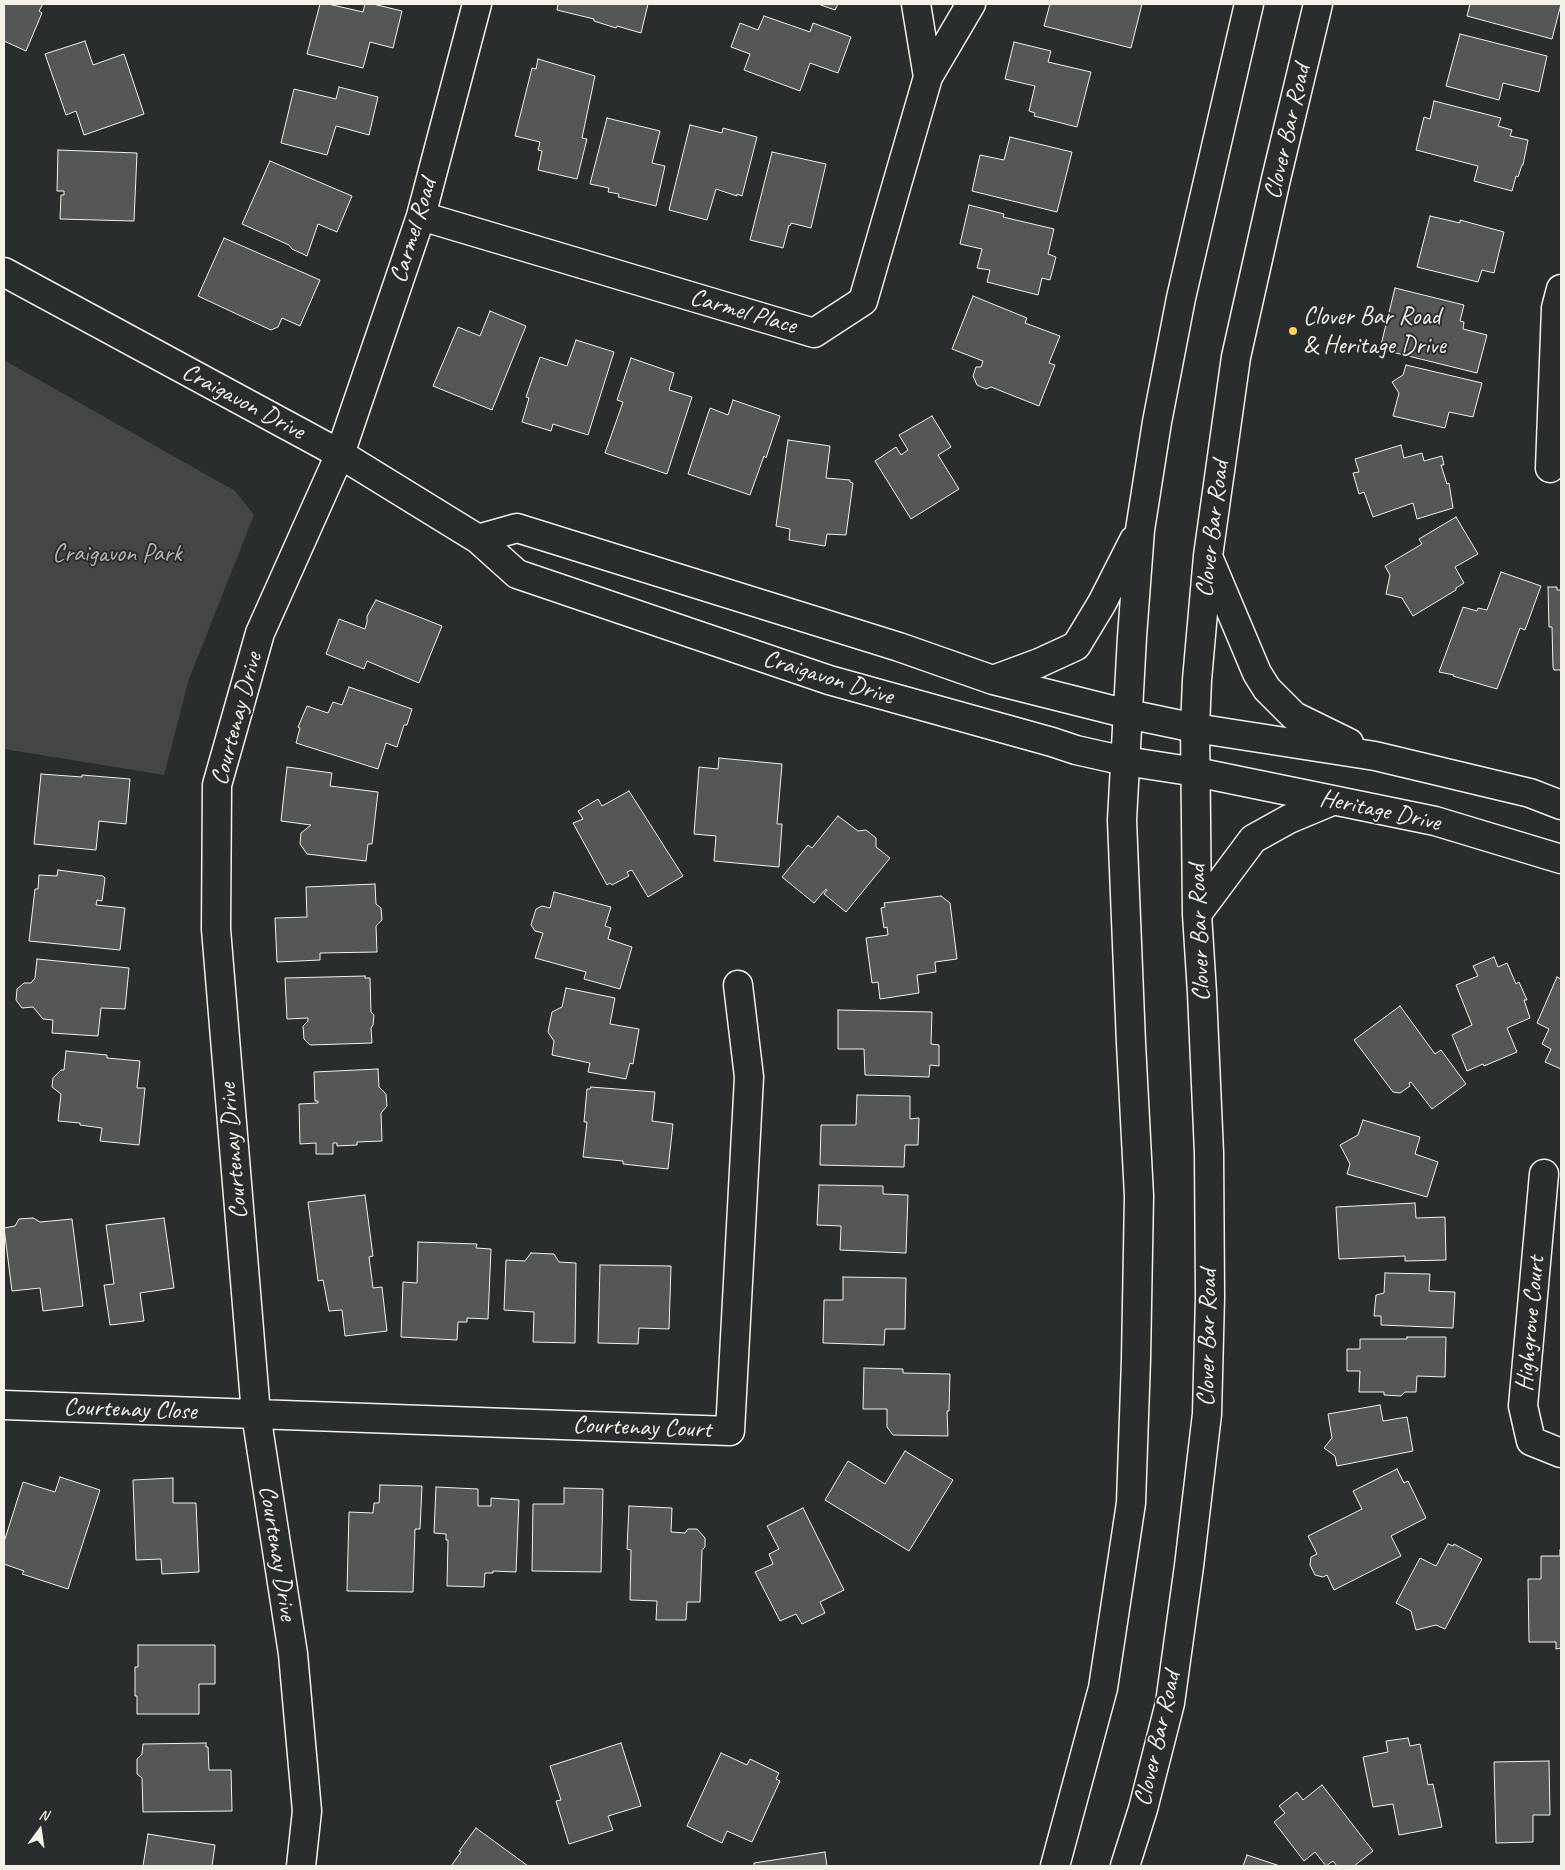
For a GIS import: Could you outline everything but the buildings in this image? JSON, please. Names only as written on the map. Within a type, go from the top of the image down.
[{"type":"street","name":"Carmel Road","points":[[340,454],[421,216],[477,4]]},
{"type":"street","name":"Carmel Place","points":[[916,4],[928,77]]},
{"type":"street","name":"Carmel Place","points":[[421,216],[814,333],[864,301],[928,77],[971,4]]},
{"type":"street","points":[[1055,1866],[1103,1688],[1131,1503],[1139,1196],[1122,820],[1140,530],[1157,422],[1181,298],[1248,4]]},
{"type":"street","name":"Clover Bar Road","points":[[1125,1866],[1143,1809],[1170,1703],[1207,1414],[1210,1297],[1209,1153],[1197,914],[1195,728],[1197,680],[1208,556],[1236,357],[1318,4]]},
{"type":"street","name":"Craigavon Drive","points":[[4,272],[340,454],[478,539],[517,574],[829,680],[1043,739],[1076,750],[1125,761],[1196,772]]},
{"type":"street","points":[[1550,468],[1556,308],[1561,289]]},
{"type":"street","name":"Courtenay Drive","points":[[302,1866],[307,1811],[293,1654],[256,1414],[216,929],[217,785],[260,633],[340,454]]},
{"type":"street","name":"Craigavon Drive","points":[[478,539],[517,528],[899,647],[993,680],[1128,714],[1195,728]]},
{"type":"street","points":[[993,680],[1039,663],[1076,646],[1102,603],[1140,530]]},
{"type":"street","points":[[1208,556],[1256,673],[1267,688],[1294,716],[1374,756]]},
{"type":"street","name":"Heritage Drive","points":[[1195,728],[1374,756],[1530,793],[1561,805]]},
{"type":"street","name":"Heritage Drive","points":[[1196,772],[1435,821],[1561,859]]},
{"type":"street","points":[[1197,914],[1253,839],[1290,819],[1332,801]]},
{"type":"street","name":"Courtenay Court","points":[[256,1414],[730,1431],[749,1077],[738,985]]},
{"type":"street","name":"Highgrove Court","points":[[1544,1174],[1523,1406],[1531,1441],[1561,1453]]},
{"type":"street","name":"Courtenay Close","points":[[4,1405],[256,1414]]},
{"type":"green space","name":"Craigavon Park","points":[[4,360],[235,491],[254,515],[189,679],[164,775],[4,749]]},
{"type":"place","name":"Clover Bar Road & Heritage Drive","points":[[1293,331]]}]
